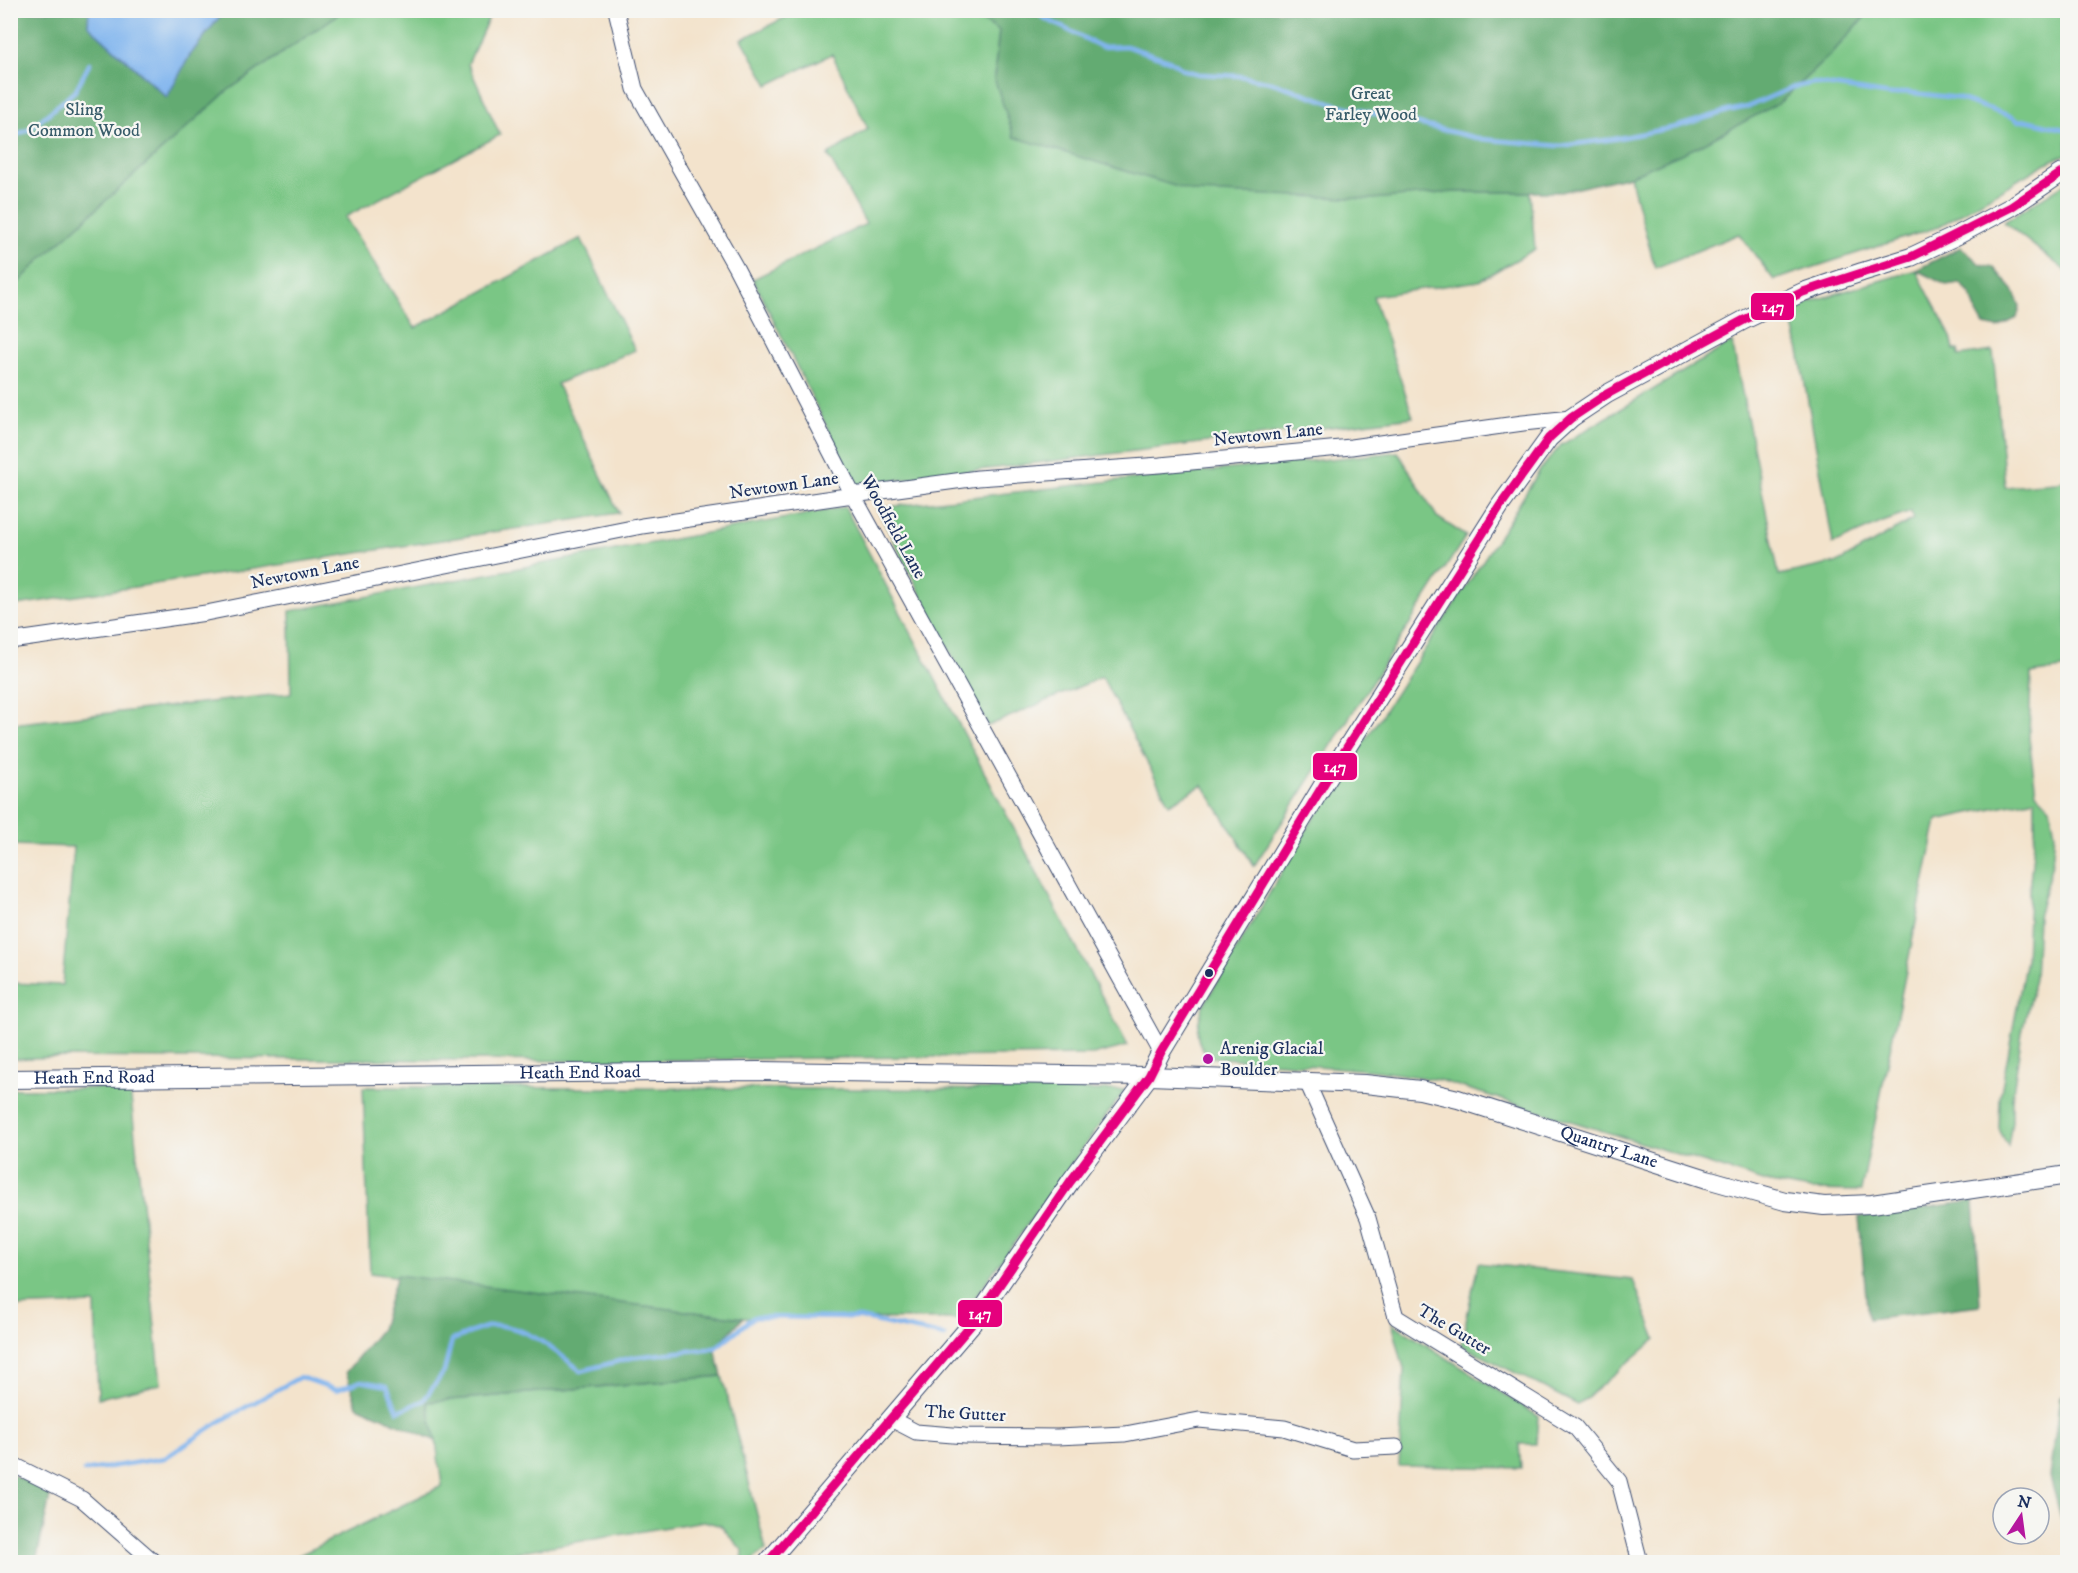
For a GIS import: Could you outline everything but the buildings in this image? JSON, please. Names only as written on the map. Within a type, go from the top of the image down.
[{"type":"street","name":"Woodfield Lane","points":[[616,10],[635,89],[736,268],[853,495],[1161,1053]]},
{"type":"street","points":[[768,1563],[976,1319],[1070,1182],[1149,1076],[1325,782],[1494,516],[1549,438],[1571,418],[1646,372],[1744,320],[1803,292],[1911,257],[2011,207],[2060,174],[2067,172]]},
{"type":"street","name":"Newtown Lane","points":[[10,641],[206,613],[642,526],[853,495],[978,478],[1160,465],[1351,447],[1571,418]]},
{"type":"street","name":"Heath End Road","points":[[10,1079],[747,1071],[1149,1076]]},
{"type":"street","name":"Quantry Lane","points":[[1149,1076],[1365,1084],[1429,1092],[1458,1099],[1718,1182],[1785,1201],[1824,1206],[1872,1204],[2067,1175]]},
{"type":"street","name":"The Gutter","points":[[1307,1082],[1368,1218],[1396,1317],[1575,1427],[1619,1482],[1640,1563]]},
{"type":"street","name":"The Gutter","points":[[891,1419],[916,1432],[965,1436],[1057,1437],[1125,1434],[1199,1420],[1284,1428],[1353,1449],[1395,1447]]},
{"type":"street","points":[[10,1463],[82,1499],[154,1563]]},
{"type":"green space","name":"Great Farley Wood","points":[[1870,10],[1832,53],[1779,103],[1697,147],[1630,176],[1561,192],[1455,192],[1372,199],[1194,192],[1014,137],[994,78],[999,31],[968,11]]},
{"type":"green space","name":"Sling Common Wood","points":[[11,11],[89,11],[88,25],[166,97],[190,55],[224,11],[343,11],[227,91],[41,259],[11,290]]},
{"type":"green space","points":[[343,11],[488,11],[490,15],[468,64],[500,135],[345,217],[415,328],[581,238],[635,350],[557,384],[619,513],[11,606],[11,290],[41,259],[227,91]]},
{"type":"green space","points":[[807,11],[968,11],[999,31],[994,78],[1455,192],[1530,192],[1535,249],[1479,281],[1373,296],[1413,417],[856,485],[753,279],[866,224],[828,155],[868,129],[832,54],[768,85],[742,39],[784,18]]},
{"type":"green space","points":[[1870,11],[2067,11],[2067,154],[2050,161],[1938,227],[1774,280],[1739,234],[1655,268],[1630,176],[1697,146],[1779,103],[1832,53]]},
{"type":"green space","points":[[2067,182],[2067,272],[2004,222]]},
{"type":"green space","points":[[1961,247],[1980,264],[1993,267],[2013,290],[2020,306],[2017,318],[1998,328],[1984,325],[1971,295],[1960,283],[1946,285],[1916,270]]},
{"type":"green space","points":[[1916,270],[1959,356],[1993,351],[2005,487],[2056,483],[2067,478],[2067,668],[2031,674],[2029,738],[2036,793],[2050,807],[2055,833],[2052,863],[2038,917],[2035,979],[2022,1032],[2008,1146],[1999,1129],[2000,1097],[2026,959],[2035,799],[1937,820],[1861,1191],[1811,1190],[1770,1183],[1439,1080],[1378,1071],[1209,1057],[1200,1045],[1197,1033],[1203,1006],[1309,826],[1540,470],[1561,445],[1732,342],[1779,575],[1839,562],[1914,519],[1911,512],[1833,544],[1790,311],[1815,300]]},
{"type":"green space","points":[[1398,452],[1437,517],[1466,536],[1254,866],[1203,785],[1169,804],[1102,677],[988,726],[877,508],[1112,481]]},
{"type":"green space","points":[[845,507],[1128,1046],[1093,1055],[579,1061],[56,1057],[11,1059],[11,983],[62,985],[74,847],[11,845],[11,724],[291,693],[290,611]]},
{"type":"green space","points":[[363,1087],[1125,1090],[959,1319],[743,1318],[370,1273]]},
{"type":"green space","points":[[130,1088],[161,1384],[98,1398],[95,1304],[11,1307],[11,1089]]},
{"type":"green space","points":[[1974,1201],[1980,1305],[1868,1319],[1859,1217]]},
{"type":"green space","points":[[1478,1263],[1633,1280],[1656,1339],[1578,1405],[1461,1345]]},
{"type":"green space","points":[[397,1275],[743,1318],[715,1348],[722,1376],[427,1402],[436,1441],[357,1406],[346,1372],[381,1329]]},
{"type":"green space","points":[[1392,1323],[1538,1416],[1536,1444],[1519,1444],[1521,1468],[1399,1466],[1404,1369]]},
{"type":"green space","points":[[722,1376],[766,1550],[750,1562],[742,1562],[743,1551],[721,1526],[704,1521],[479,1558],[480,1562],[285,1562],[442,1486],[436,1441],[426,1402]]},
{"type":"green space","points":[[2067,1395],[2068,1540],[2050,1477],[2060,1396]]},
{"type":"green space","points":[[11,1474],[51,1492],[36,1562],[11,1562]]},
{"type":"water","points":[[89,10],[224,11],[190,55],[167,97],[88,25]]},
{"type":"waterway","points":[[1037,10],[1042,17],[1102,47],[1126,46],[1169,60],[1184,70],[1199,74],[1240,76],[1271,82],[1335,104],[1481,139],[1560,146],[1614,139],[1676,127],[1747,107],[1791,88],[1813,83],[1891,95],[1905,92],[1957,98],[2013,117],[2018,121],[2026,120],[2068,130]]},
{"type":"waterway","points":[[10,138],[30,129],[75,91],[90,63]]},
{"type":"waterway","points":[[84,1471],[165,1458],[219,1422],[300,1377],[337,1390],[361,1381],[387,1386],[398,1411],[423,1401],[444,1372],[452,1340],[491,1326],[503,1326],[527,1334],[551,1348],[581,1371],[634,1357],[715,1348],[754,1317],[860,1318],[945,1336]]},
{"type":"transit line","name":"147","points":[[768,1562],[976,1319],[1070,1182],[1149,1076],[1161,1052],[1325,782],[1500,506],[1549,438],[1571,418],[1607,394],[1744,320],[1803,292],[1911,257],[2011,207],[2060,174],[2068,172]]},
{"type":"place","name":"Arenig Glacial Boulder","points":[[1208,1059]]}]
